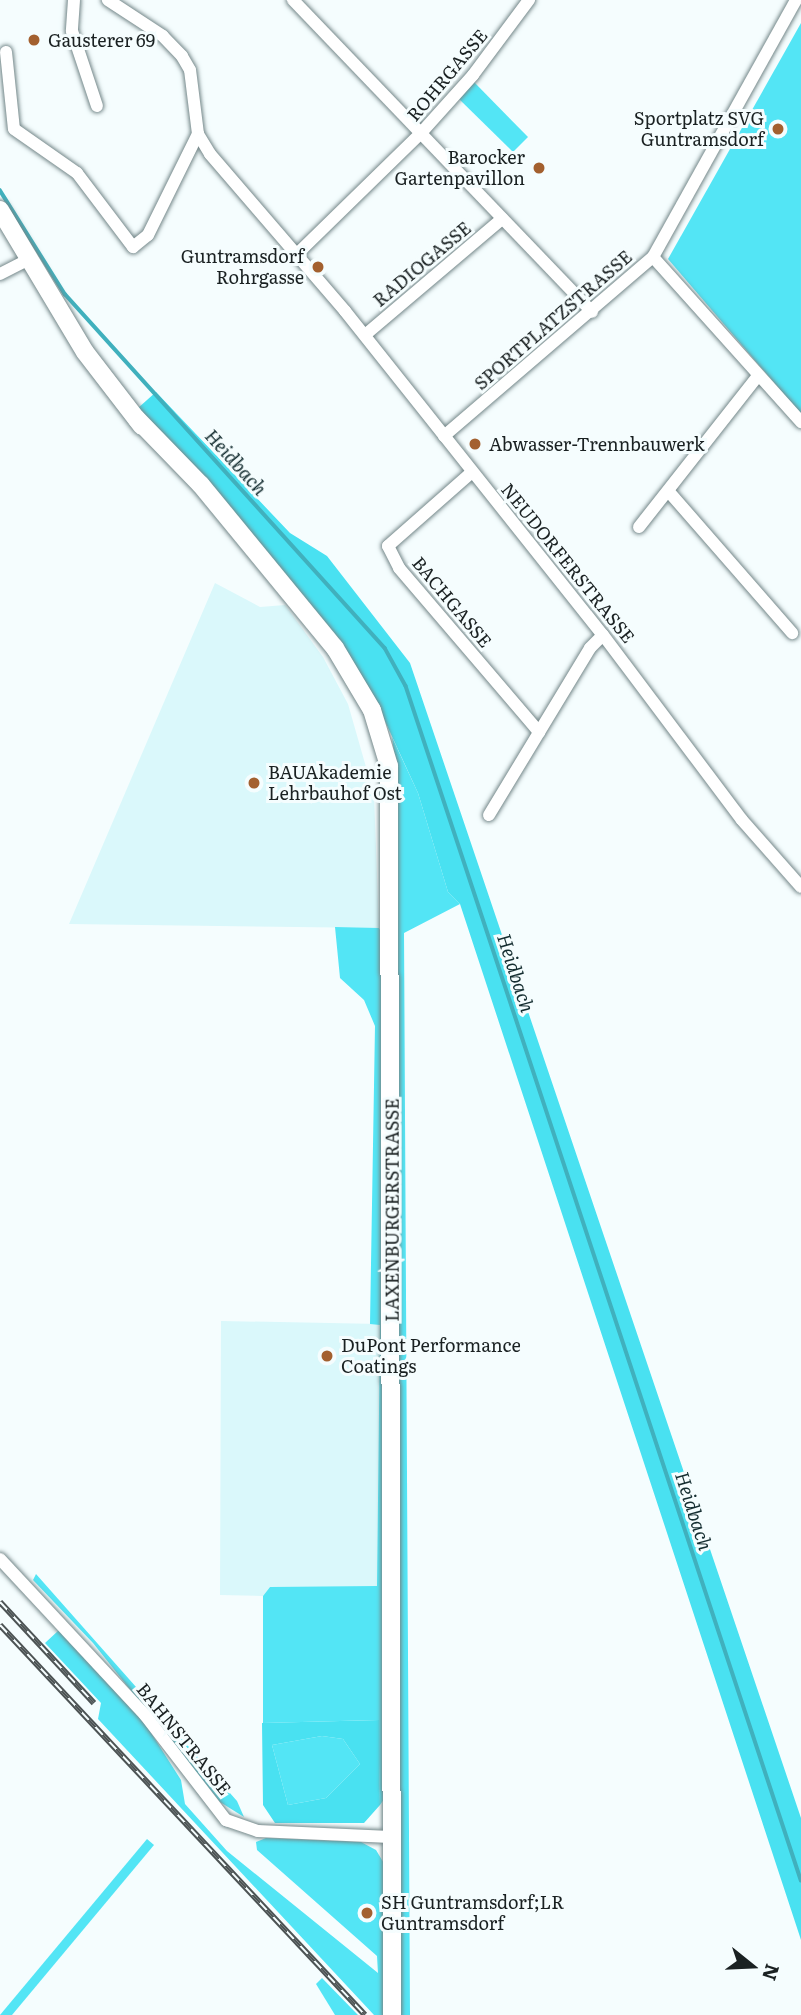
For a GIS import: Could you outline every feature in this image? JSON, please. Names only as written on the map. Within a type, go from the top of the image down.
[{"type":"street","points":[[74,0],[72,31],[97,106]]},
{"type":"street","points":[[6,52],[14,129],[77,173],[132,247],[148,235],[198,134],[190,70],[182,56],[163,36],[108,0]]},
{"type":"street","points":[[293,0],[592,312]]},
{"type":"street","name":"ROHRGASSE","points":[[296,255],[421,134],[472,75],[528,0]]},
{"type":"street","name":"SPORTPLATZSTRASSE","points":[[444,436],[653,257],[796,0]]},
{"type":"street","name":"NEUDORFERSTRASSE","points":[[198,134],[210,154],[365,335],[603,635],[742,820],[801,887]]},
{"type":"street","name":"LAXENBURGERSTRASSE","points":[[0,210],[91,362],[136,418],[214,503],[335,648],[372,710],[389,766],[390,1837],[393,2015]]},
{"type":"street","name":"RADIOGASSE","points":[[365,335],[502,219]]},
{"type":"street","points":[[653,257],[801,422]]},
{"type":"street","points":[[0,274],[29,259]]},
{"type":"street","points":[[639,527],[670,493],[758,376]]},
{"type":"street","name":"BACHGASSE","points":[[472,472],[388,546],[400,568],[539,732]]},
{"type":"street","points":[[670,493],[792,632]]},
{"type":"street","points":[[489,815],[539,732],[603,635]]},
{"type":"street","name":"BAHNSTRASSE","points":[[0,1559],[145,1715],[226,1820],[258,1831],[390,1837]]},
{"type":"shaded area","points":[[801,23],[801,414],[668,259]]},
{"type":"shaded area","points":[[474,82],[528,137],[513,152],[458,98]]},
{"type":"shaded area","points":[[156,392],[290,533],[327,556],[410,663],[801,1818],[801,1940],[460,904],[448,892],[418,793],[373,695],[138,408]]},
{"type":"shaded area","points":[[215,583],[260,607],[285,605],[323,657],[348,704],[374,795],[379,928],[69,924]]},
{"type":"shaded area","points":[[392,737],[418,793],[448,892],[460,904],[404,933],[410,2015],[398,2015],[397,777]]},
{"type":"shaded area","points":[[335,927],[379,928],[387,943],[387,1795],[380,1805],[378,1720],[263,1723],[263,1596],[270,1587],[377,1586],[380,1325],[370,1324],[375,1026],[364,1000],[340,978]]},
{"type":"shaded area","name":"DuPont Performance Coatings","points":[[221,1321],[380,1324],[377,1587],[270,1587],[263,1596],[220,1595]]},
{"type":"shaded area","points":[[36,1574],[237,1801],[244,1817],[220,1802],[93,1643],[33,1580]]},
{"type":"shaded area","points":[[59,1630],[146,1725],[181,1780],[185,1804],[227,1851],[378,1973],[377,1956],[257,1850],[256,1842],[266,1838],[361,1842],[376,1850],[385,1865],[387,2015],[374,2015],[98,1719],[101,1703],[45,1643]]},
{"type":"shaded area","points":[[379,1720],[380,1805],[364,1823],[275,1823],[263,1805],[262,1723]],"holes":[[[322,1736],[343,1739],[360,1764],[326,1798],[288,1805],[272,1745]]]},
{"type":"shaded area","points":[[322,1736],[343,1739],[360,1764],[326,1798],[288,1805],[272,1745]]},
{"type":"shaded area","points":[[147,1839],[154,1845],[12,2015],[0,2015]]},
{"type":"shaded area","points":[[322,1978],[358,2015],[335,2015],[316,1984]]},
{"type":"waterway","name":"Heidbach","points":[[0,190],[65,294],[385,648],[406,686],[801,1880]]},
{"type":"railway","points":[[0,1602],[94,1703]]},
{"type":"railway","points":[[0,1625],[365,2015]]},
{"type":"place","name":"Gausterer 69","points":[[34,40]]},
{"type":"place","name":"Sportplatz SVG Guntramsdorf","points":[[778,129]]},
{"type":"place","name":"Barocker Gartenpavillon","points":[[539,168]]},
{"type":"place","name":"Guntramsdorf Rohrgasse","points":[[318,267]]},
{"type":"place","name":"Abwasser-Trennbauwerk","points":[[475,444]]},
{"type":"place","name":"BAUAkademie Lehrbauhof Ost","points":[[254,783]]},
{"type":"place","name":"DuPont Performance Coatings","points":[[327,1356]]},
{"type":"place","name":"SH Guntramsdorf;LR Guntramsdorf","points":[[367,1913]]}]
